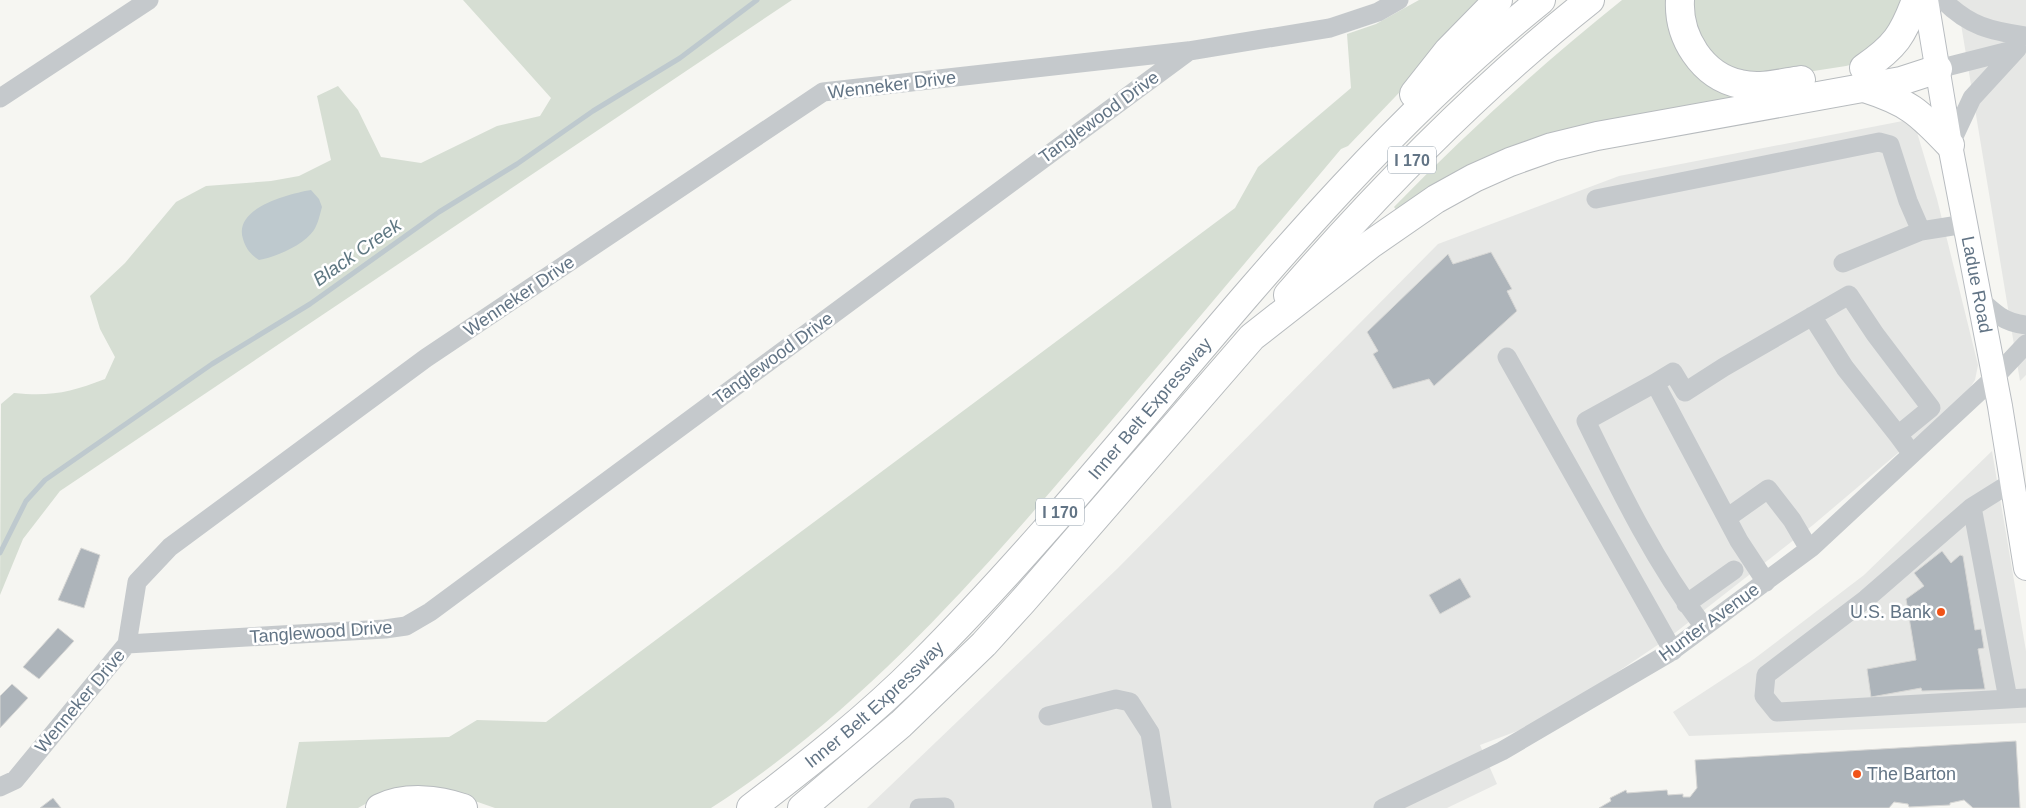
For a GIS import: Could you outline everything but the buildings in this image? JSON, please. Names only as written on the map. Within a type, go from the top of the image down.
[{"type":"highway","points":[[1342,188],[1448,51],[1498,0]]},
{"type":"highway","name":"Inner Belt Expressway","points":[[751,808],[832,745],[918,667],[959,626],[1043,533],[1342,188],[1444,85],[1541,0]]},
{"type":"highway","name":"I 170","points":[[1252,338],[1367,206],[1421,150],[1492,83],[1590,0]]},
{"type":"highway","points":[[1680,0],[1686,38],[1694,53],[1708,68],[1739,84],[1757,86],[1863,78],[1925,118],[1950,145]]},
{"type":"highway","points":[[1863,78],[1899,38],[1916,0]]},
{"type":"highway","points":[[1252,338],[1406,218],[1474,178],[1510,162],[1552,147],[1597,136],[1863,78],[1896,64],[1938,69]]},
{"type":"highway","name":"Inner Belt Expressway","points":[[806,805],[901,724],[984,644],[1252,338]]},
{"type":"highway","points":[[380,808],[408,800],[432,800],[463,808]]},
{"type":"main road","name":"Ladue Road","points":[[1926,0],[1950,145],[1978,298],[1995,378],[2026,568]]},
{"type":"street","points":[[0,98],[149,0]]},
{"type":"street","name":"Tanglewood Drive","points":[[127,644],[385,630],[406,626],[430,612],[1188,51],[1330,28],[1378,12],[1399,0]]},
{"type":"street","points":[[1942,0],[1954,11],[1975,25],[2000,32],[2023,44]]},
{"type":"street","points":[[1938,69],[2023,44]]},
{"type":"street","points":[[1950,145],[1972,98],[2023,44]]},
{"type":"street","name":"Wenneker Drive","points":[[0,787],[15,780],[127,644],[137,582],[175,543],[426,358],[823,92],[1188,51]]},
{"type":"street","points":[[1596,199],[1879,142],[1890,145],[1908,201],[1921,231]]},
{"type":"street","points":[[1843,263],[1921,231],[1965,224]]},
{"type":"street","points":[[1704,627],[1686,604],[1628,508],[1586,421],[1673,372],[1685,392],[1849,295],[1875,334],[1931,408],[1898,435]]},
{"type":"street","points":[[1978,298],[2000,318],[2014,324],[2026,325]]},
{"type":"street","points":[[1812,316],[1845,368],[1912,454]]},
{"type":"street","name":"Hunter Avenue","points":[[1383,808],[1502,751],[1672,650],[1704,627],[1809,549],[1995,378],[2026,344]]},
{"type":"street","points":[[1507,357],[1672,650]]},
{"type":"street","points":[[1655,383],[1727,518],[1766,582]]},
{"type":"street","points":[[1972,507],[2017,698],[1777,712],[1764,696],[1766,675],[1866,599],[1972,507],[2012,482]]},
{"type":"street","points":[[1727,518],[1768,490],[1792,520],[1809,549]]},
{"type":"street","points":[[1686,604],[1734,570]]},
{"type":"street","points":[[1048,716],[1116,699],[1130,702],[1150,733],[1162,808]]},
{"type":"street","points":[[919,808],[945,807]]},
{"type":"shaded area","points":[[463,0],[792,0],[60,491],[23,539],[0,595],[1,404],[14,393],[50,394],[82,387],[105,379],[115,357],[100,329],[90,296],[125,263],[176,202],[206,186],[271,181],[299,176],[331,160],[317,96],[338,86],[358,110],[381,157],[421,163],[497,126],[540,116],[551,98]]},
{"type":"shaded area","points":[[1419,0],[1488,0],[1348,146],[1341,149],[1030,516],[946,607],[903,652],[858,694],[811,735],[762,773],[711,808],[495,808],[472,800],[378,797],[358,808],[286,808],[299,742],[449,737],[477,720],[546,722],[1235,208],[1258,167],[1351,88],[1347,34],[1376,24]]},
{"type":"shaded area","points":[[1622,0],[1671,0],[1671,7],[1748,95],[1687,113],[1400,215],[1394,207],[1449,152],[1534,74]]},
{"type":"shaded area","points":[[1689,0],[1905,0],[1903,12],[1861,62],[1756,80],[1705,54]]},
{"type":"shaded area","points":[[1957,0],[2026,0],[2026,375],[2020,381]]},
{"type":"shaded area","points":[[1913,119],[1937,199],[1978,365],[1975,380],[1964,397],[1813,525],[1671,636],[1531,726],[1480,745],[1497,784],[1447,808],[867,808],[1118,568],[1438,244],[1619,176]]},
{"type":"shaded area","points":[[311,190],[319,199],[322,207],[314,230],[304,241],[289,250],[259,260],[254,256],[247,249],[243,239],[242,228],[246,219],[265,204],[289,195]]},
{"type":"shaded area","points":[[1992,451],[2026,651],[2026,723],[1689,736],[1673,712],[1754,659],[1864,575]]},
{"type":"waterway","name":"Black Creek","points":[[0,553],[26,501],[45,480],[212,364],[310,304],[439,212],[517,164],[593,111],[680,58],[757,0]]},
{"type":"place","name":"U.S. Bank","points":[[1941,612]]},
{"type":"place","name":"The Barton","points":[[1857,774]]}]
